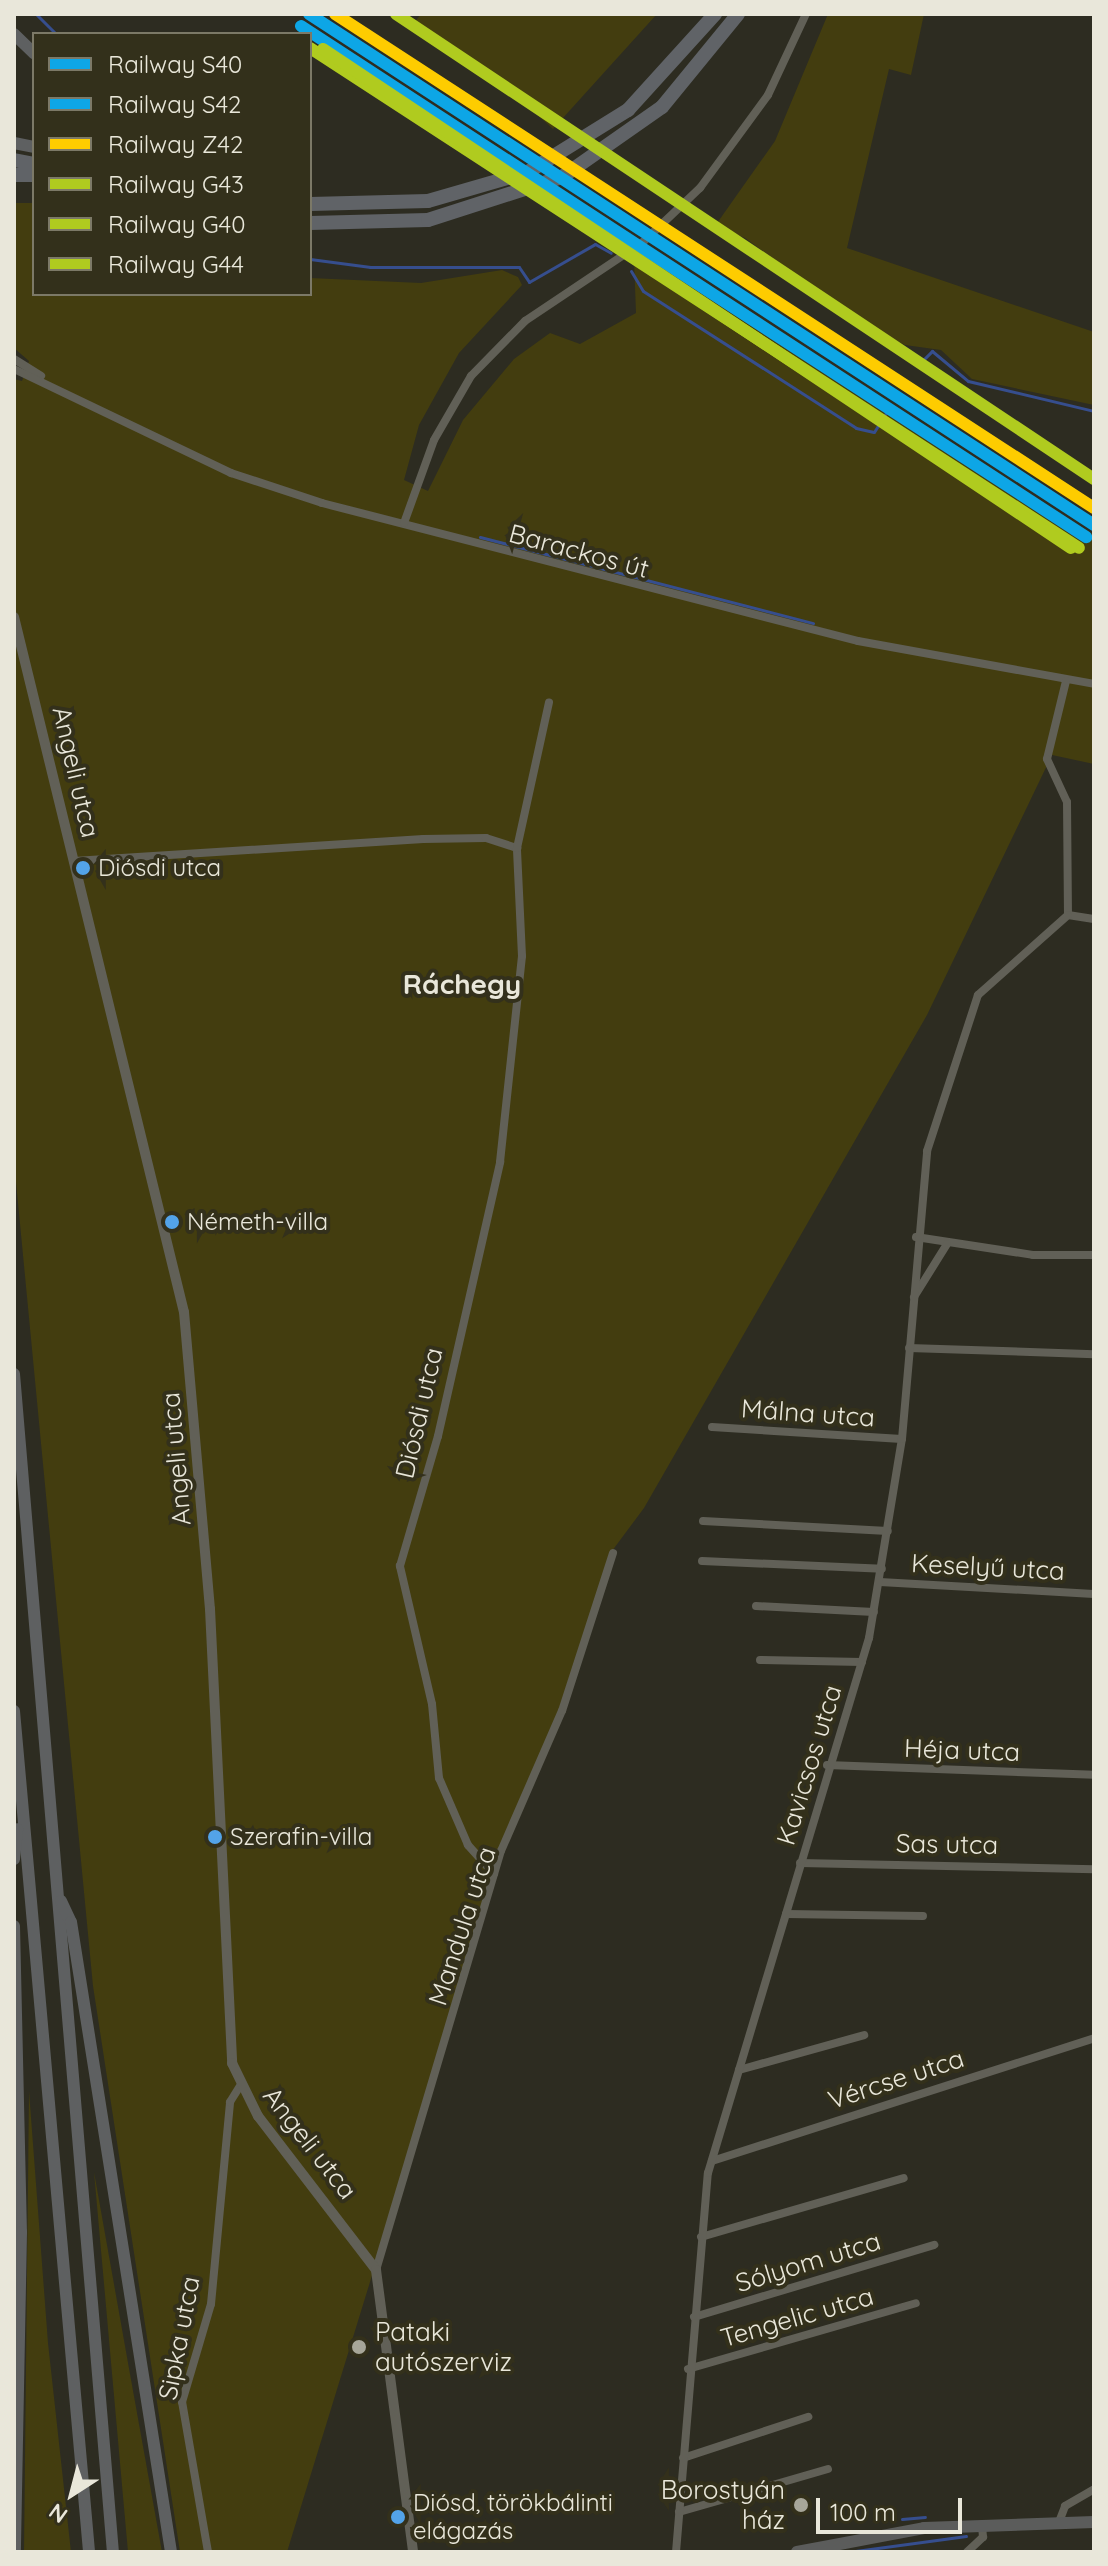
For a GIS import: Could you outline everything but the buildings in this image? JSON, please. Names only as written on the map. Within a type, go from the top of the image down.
[{"type":"highway","points":[[312,204],[386,206],[467,193],[551,161],[628,110],[715,14]]},
{"type":"highway","points":[[312,223],[402,224],[475,209],[562,177],[642,124],[738,14]]},
{"type":"highway","points":[[14,34],[32,51]]},
{"type":"highway","points":[[312,194],[386,206]]},
{"type":"highway","points":[[14,1374],[113,2552]]},
{"type":"highway","points":[[14,1711],[89,2552]]},
{"type":"highway","points":[[14,1859],[20,1802]]},
{"type":"highway","points":[[57,1892],[71,1922],[171,2552]]},
{"type":"highway","points":[[14,1926],[21,2185],[15,2552]]},
{"type":"main road","points":[[797,2552],[890,2533],[982,2525],[1094,2522]]},
{"type":"street","points":[[404,523],[445,418],[471,376],[525,321],[612,265],[700,188],[768,95],[806,14]]},
{"type":"street","name":"Barackos út","points":[[14,359],[72,394]]},
{"type":"street","name":"Barackos út","points":[[14,369],[72,394],[231,473],[404,523],[858,641],[1094,684]]},
{"type":"street","name":"Angeli utca","points":[[14,617],[184,1312],[210,1609],[228,2045],[240,2086],[376,2270]]},
{"type":"street","points":[[1066,681],[1047,759],[1067,802],[1068,915],[1094,919]]},
{"type":"street","name":"Diósdi utca","points":[[494,1874],[468,1845],[439,1778],[432,1704],[400,1566],[438,1436],[500,1162],[521,967],[517,848],[549,702]]},
{"type":"street","points":[[74,861],[423,839],[486,838],[517,848]]},
{"type":"street","name":"Kavicsos utca","points":[[676,2552],[688,2369],[712,2161],[827,1765],[862,1662],[874,1612],[902,1439],[916,1237],[937,1110],[978,995],[1068,915]]},
{"type":"street","points":[[916,1237],[947,1244],[1094,1255]]},
{"type":"street","name":"Kavicsos utca","points":[[913,1297],[947,1244]]},
{"type":"street","points":[[915,1265],[931,1269]]},
{"type":"street","points":[[909,1348],[1094,1354]]},
{"type":"street","name":"Málna utca","points":[[712,1427],[902,1439]]},
{"type":"street","points":[[703,1521],[888,1531]]},
{"type":"street","name":"Mandula utca","points":[[376,2270],[494,1874],[562,1711],[613,1553]]},
{"type":"street","points":[[702,1561],[882,1569]]},
{"type":"street","name":"Keselyű utca","points":[[880,1582],[1094,1594]]},
{"type":"street","points":[[756,1606],[874,1612]]},
{"type":"street","points":[[760,1660],[862,1662]]},
{"type":"street","name":"Héja utca","points":[[827,1765],[1094,1775]]},
{"type":"street","name":"Sas utca","points":[[800,1863],[1094,1869]]},
{"type":"street","points":[[786,1914],[923,1916]]},
{"type":"street","points":[[739,2070],[864,2035]]},
{"type":"street","name":"Vércse utca","points":[[712,2161],[1094,2038]]},
{"type":"street","name":"Sipka utca","points":[[208,2552],[182,2402],[211,2304],[230,2102],[240,2086]]},
{"type":"street","points":[[701,2237],[904,2178]]},
{"type":"street","name":"Sólyom utca","points":[[694,2317],[934,2245]]},
{"type":"street","points":[[376,2270],[413,2552]]},
{"type":"street","name":"Tengelic utca","points":[[688,2369],[916,2303]]},
{"type":"street","points":[[683,2458],[808,2417]]},
{"type":"street","points":[[679,2512],[828,2469]]},
{"type":"street","points":[[1059,2522],[1065,2506],[1094,2489]]},
{"type":"street","points":[[967,2552],[983,2537],[982,2525]]},
{"type":"shaded area","points":[[421,14],[657,14],[553,129],[499,80],[414,23]]},
{"type":"shaded area","points":[[828,14],[924,14],[911,75],[889,69],[847,248],[1094,332],[1094,405],[972,379],[941,350],[905,345],[870,328],[745,238],[715,226],[775,141]]},
{"type":"shaded area","points":[[14,203],[32,203],[32,296],[312,296],[312,278],[421,283],[502,270],[518,277],[522,285],[459,353],[419,425],[404,480],[428,491],[463,420],[514,359],[550,333],[580,344],[636,313],[634,260],[657,257],[1094,535],[1094,764],[1052,755],[927,1015],[644,1508],[612,1551],[569,1690],[504,1846],[287,2552],[180,2552],[93,1986],[14,1161],[14,379],[22,381],[29,361],[14,348]]},
{"type":"shaded area","points":[[29,2091],[48,2343],[71,2552],[24,2552]]},
{"type":"shaded area","points":[[94,2172],[130,2374],[162,2552],[128,2552]]},
{"type":"waterway","points":[[36,14],[54,32]]},
{"type":"waterway","points":[[312,259],[370,267],[519,267],[529,282],[595,244],[611,253]]},
{"type":"waterway","points":[[631,271],[643,291],[856,428],[874,432],[888,410]]},
{"type":"waterway","points":[[918,365],[932,351],[968,381],[1094,411]]},
{"type":"waterway","points":[[480,537],[813,623]]},
{"type":"waterway","points":[[902,2519],[925,2517]]},
{"type":"waterway","points":[[848,2552],[966,2536]]},
{"type":"railway","points":[[1022,456],[1094,503]]},
{"type":"rail line","name":"S40","points":[[309,14],[1094,525]]},
{"type":"rail line","name":"Z42","points":[[335,14],[1094,508]]},
{"type":"rail line","name":"G40","points":[[396,14],[1094,479]]},
{"type":"rail line","name":"S42","points":[[301,26],[310,32]]},
{"type":"rail line","name":"S42","points":[[312,33],[1086,537]]},
{"type":"rail line","name":"G43","points":[[312,49],[1079,548]]},
{"type":"rail line","name":"G44","points":[[323,49],[1071,548]]},
{"type":"place","name":"Diósdi utca","points":[[83,868]]},
{"type":"place","name":"Németh-villa","points":[[172,1222]]},
{"type":"place","name":"Szerafin-villa","points":[[215,1837]]},
{"type":"place","name":"Pataki autószerviz","points":[[359,2347]]},
{"type":"place","name":"Borostyán ház","points":[[801,2505]]},
{"type":"place","name":"Diósd, törökbálinti elágazás","points":[[398,2517]]},
{"type":"district","name":"Ráchegy","points":[[462,984]]}]
